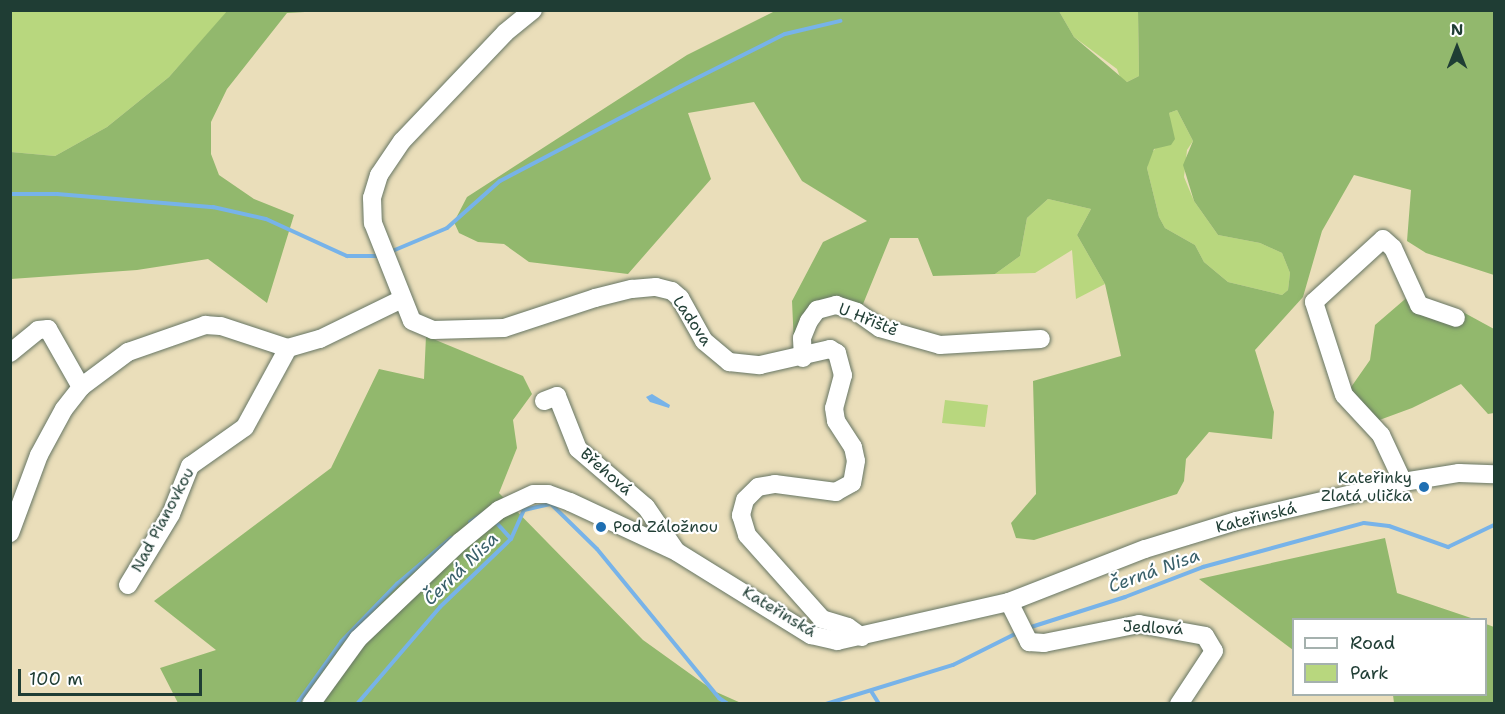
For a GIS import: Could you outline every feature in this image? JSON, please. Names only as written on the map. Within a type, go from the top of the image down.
[{"type":"street","name":"Ladova","points":[[533,10],[505,33],[402,141],[385,163],[372,198],[373,223],[400,300],[412,321],[419,327],[465,330],[504,328],[595,298],[656,287],[672,291],[680,298],[704,341],[729,362],[760,365],[830,349],[841,357],[843,375],[834,408],[836,421],[853,447],[857,471],[852,483],[836,492],[775,484],[758,487],[745,500],[741,516],[747,535],[822,619],[848,627],[862,637]]},
{"type":"street","points":[[1403,482],[1381,435],[1344,395],[1314,302],[1383,239],[1393,248],[1419,305],[1456,318]]},
{"type":"street","points":[[10,533],[39,455],[81,387],[128,352],[195,326],[221,326],[288,348],[320,339],[400,300]]},
{"type":"street","name":"U Hřiště","points":[[803,357],[802,338],[809,321],[817,310],[836,305],[857,312],[880,328],[940,345],[1041,339]]},
{"type":"street","points":[[10,353],[38,330],[48,329],[81,387]]},
{"type":"street","name":"Nad Pianovkou","points":[[128,585],[171,514],[190,466],[245,427],[288,348]]},
{"type":"street","name":"Břehová","points":[[544,400],[558,396],[578,448],[646,507],[677,552]]},
{"type":"street","name":"Kateřinská","points":[[311,704],[358,639],[460,542],[518,499],[548,494],[677,552],[811,635],[837,641],[1012,610],[1145,549],[1236,521],[1403,482],[1459,474],[1494,474]]},
{"type":"street","name":"Jedlová","points":[[1012,610],[1029,642],[1044,643],[1139,624],[1205,636],[1214,651],[1179,704]]},
{"type":"green space","points":[[228,10],[323,11],[287,13],[227,89],[211,122],[211,154],[219,175],[254,199],[294,215],[267,303],[208,259],[137,270],[11,279],[11,152],[55,156],[107,127],[169,77]]},
{"type":"green space","points":[[10,11],[228,11],[169,77],[107,127],[55,156],[11,152]]},
{"type":"green space","points":[[775,11],[1059,11],[1074,37],[1127,82],[1139,76],[1138,11],[1494,11],[1494,275],[1426,253],[1407,241],[1411,190],[1354,175],[1322,231],[1303,297],[1255,350],[1274,412],[1272,439],[1209,432],[1186,459],[1184,481],[1177,494],[1034,540],[1016,538],[1011,523],[1036,494],[1033,381],[1121,356],[1105,284],[1077,235],[1091,209],[1048,199],[1027,218],[1020,256],[995,274],[933,276],[918,238],[890,238],[861,309],[837,300],[794,345],[792,301],[823,242],[867,221],[802,181],[754,102],[688,113],[711,179],[628,274],[529,262],[504,244],[478,242],[459,233],[454,222],[467,197],[687,55]],"holes":[[[1177,110],[1193,141],[1183,165],[1194,201],[1218,235],[1260,243],[1282,253],[1290,273],[1288,290],[1282,295],[1228,282],[1204,262],[1195,245],[1165,228],[1159,217],[1147,168],[1154,149],[1171,145],[1175,139],[1169,113]]]},
{"type":"green space","points":[[1059,11],[1138,11],[1139,76],[1127,82],[1120,77],[1117,69],[1074,37]]},
{"type":"green space","points":[[1177,110],[1193,141],[1187,150],[1184,177],[1194,201],[1218,235],[1260,243],[1282,253],[1290,273],[1288,290],[1282,295],[1228,282],[1204,262],[1195,245],[1165,228],[1159,217],[1147,168],[1150,155],[1171,129],[1169,113]]},
{"type":"green space","points":[[1048,199],[1091,209],[1077,235],[1105,284],[1076,299],[1072,250],[1035,273],[995,274],[1020,256],[1027,218]]},
{"type":"green space","points":[[1411,294],[1461,311],[1494,329],[1494,413],[1488,414],[1461,384],[1412,408],[1374,422],[1349,390],[1370,360],[1375,325]]},
{"type":"green space","points":[[426,336],[523,376],[532,394],[513,420],[517,448],[499,493],[643,640],[714,691],[741,703],[178,703],[160,668],[216,650],[154,601],[331,468],[379,369],[424,379]]},
{"type":"green space","points":[[945,400],[988,405],[985,427],[942,423]]},
{"type":"green space","points":[[1385,538],[1397,593],[1471,618],[1292,618],[1292,649],[1199,579]]},
{"type":"green space","points":[[1487,624],[1494,627],[1494,703],[1394,703],[1393,696],[1487,696]]},
{"type":"water","points":[[652,394],[670,405],[669,408],[650,402],[646,397]]},
{"type":"waterway","points":[[390,252],[447,228],[500,181],[681,86],[785,34],[840,21]]},
{"type":"waterway","points":[[10,194],[57,194],[213,207],[266,219],[347,256],[381,256]]},
{"type":"waterway","name":"Černá Nisa","points":[[357,704],[440,607],[511,539],[524,510],[551,504],[597,549],[719,698],[728,704]]},
{"type":"waterway","points":[[470,522],[486,512]]},
{"type":"waterway","points":[[494,520],[511,539]]},
{"type":"waterway","name":"Černá Nisa","points":[[1028,628],[1125,597],[1203,567],[1364,523],[1389,526],[1448,547],[1494,525]]},
{"type":"waterway","points":[[297,704],[341,642],[397,584],[451,538]]},
{"type":"waterway","name":"Černá Nisa","points":[[826,704],[953,665],[1019,632]]},
{"type":"waterway","points":[[871,691],[879,704]]},
{"type":"place","name":"Kateřinky Zlatá ulička","points":[[1424,487]]},
{"type":"place","name":"Pod Záložnou","points":[[601,527]]}]
